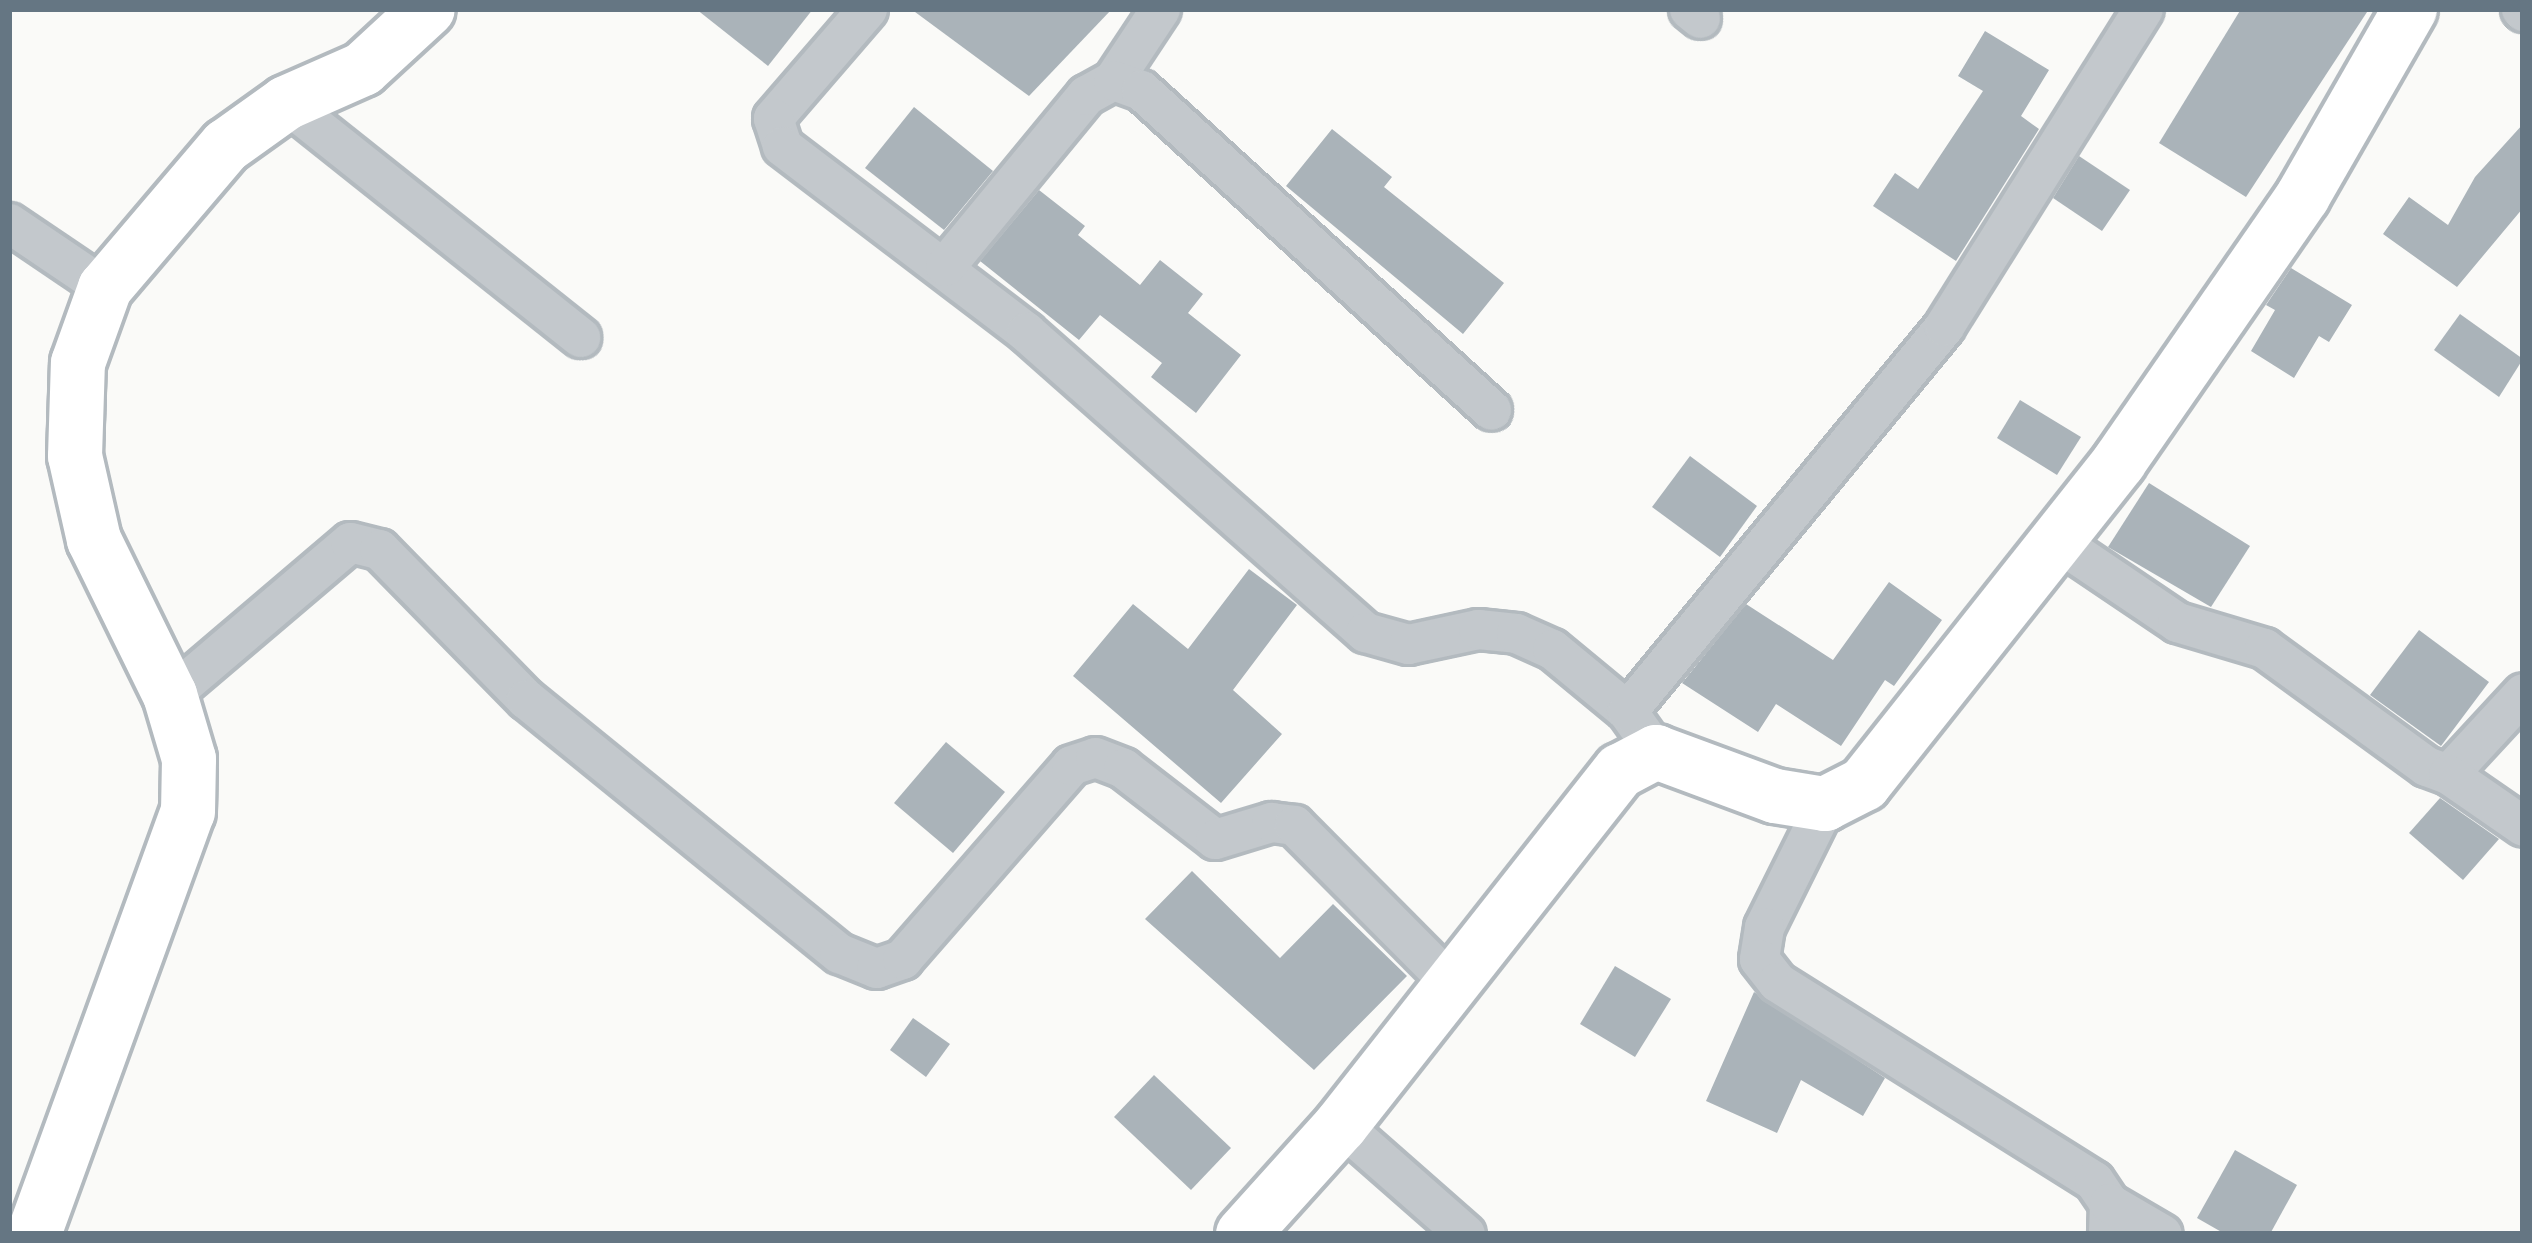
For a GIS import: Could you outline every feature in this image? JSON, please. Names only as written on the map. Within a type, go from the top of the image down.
[{"type":"street","points":[[34,1234],[188,812],[189,759],[170,694],[94,540],[75,456],[78,363],[105,288],[226,146],[286,103],[363,69],[428,9]]},
{"type":"street","points":[[867,9],[783,103],[773,131],[782,146],[945,266],[1365,632],[1408,644],[1478,629],[1516,633],[1552,649],[1641,731],[1775,796],[1825,804],[1864,784],[2057,541],[2302,196],[2410,9]]},
{"type":"street","points":[[945,266],[1086,94],[1113,80],[1160,9]]},
{"type":"street","points":[[1243,1234],[1341,1125],[1620,771],[1641,731],[1944,326],[2143,9]]},
{"type":"street","points":[[1113,80],[1141,90],[1491,410]]},
{"type":"street","points":[[286,103],[580,337]]},
{"type":"street","points":[[9,223],[105,288]]},
{"type":"street","points":[[2057,541],[2177,622],[2264,648],[2426,766],[2448,774],[2523,826]]},
{"type":"street","points":[[170,694],[350,542],[379,549],[526,699],[839,953],[876,968],[902,959],[1071,765],[1095,758],[1123,768],[1215,839],[1271,822],[1294,825],[1453,985]]},
{"type":"street","points":[[2448,774],[2523,693]]},
{"type":"street","points":[[1825,804],[1764,927],[1760,959],[1777,982],[2094,1181],[2109,1219],[2162,1234]]},
{"type":"street","points":[[1341,1125],[1465,1234]]},
{"type":"building","points":[[696,9],[813,9],[768,66]]},
{"type":"building","points":[[911,9],[1112,9],[1029,96]]},
{"type":"building","points":[[2241,9],[2369,9],[2246,197],[2159,143]]},
{"type":"building","points":[[1985,31],[2049,70],[2021,116],[2039,129],[1956,261],[1873,206],[1895,173],[1918,189],[1983,91],[1958,76]]},
{"type":"building","points":[[914,107],[993,171],[944,230],[865,168]]},
{"type":"building","points":[[2523,124],[2523,208],[2457,287],[2383,234],[2409,197],[2448,225],[2475,177]]},
{"type":"building","points":[[1332,129],[1392,177],[1384,187],[1504,283],[1463,334],[1286,186]]},
{"type":"building","points":[[2079,156],[2130,190],[2102,231],[2053,198]]},
{"type":"building","points":[[1039,190],[1085,226],[1078,235],[1140,285],[1160,260],[1203,294],[1188,313],[1241,355],[1196,413],[1151,377],[1162,363],[1100,315],[1079,340],[980,261]]},
{"type":"building","points":[[2291,268],[2352,305],[2329,342],[2319,336],[2294,378],[2251,351],[2275,310],[2266,305]]},
{"type":"building","points":[[2460,314],[2523,359],[2499,397],[2434,350]]},
{"type":"building","points":[[2020,400],[2081,437],[2057,475],[1997,438]]},
{"type":"building","points":[[1690,456],[1757,506],[1720,557],[1652,507]]},
{"type":"building","points":[[2149,483],[2250,546],[2211,607],[2108,547]]},
{"type":"building","points":[[1249,569],[1297,605],[1233,690],[1282,734],[1221,803],[1073,676],[1133,604],[1188,649]]},
{"type":"building","points":[[1889,582],[1942,620],[1894,686],[1885,680],[1841,746],[1776,704],[1758,732],[1682,683],[1746,604],[1833,660]]},
{"type":"building","points":[[2419,630],[2489,682],[2441,746],[2370,695]]},
{"type":"building","points":[[946,742],[1005,792],[953,853],[894,803]]},
{"type":"building","points":[[2440,798],[2499,839],[2463,880],[2409,833]]},
{"type":"building","points":[[1192,871],[1280,958],[1333,904],[1407,976],[1314,1070],[1145,919]]},
{"type":"building","points":[[1615,966],[1671,999],[1635,1057],[1580,1024]]},
{"type":"building","points":[[1754,992],[1885,1078],[1863,1116],[1801,1080],[1777,1133],[1706,1101]]},
{"type":"building","points":[[913,1018],[950,1044],[926,1077],[890,1050]]},
{"type":"building","points":[[1154,1075],[1231,1148],[1191,1190],[1114,1117]]},
{"type":"building","points":[[2235,1150],[2297,1185],[2270,1234],[2225,1234],[2197,1218]]}]
